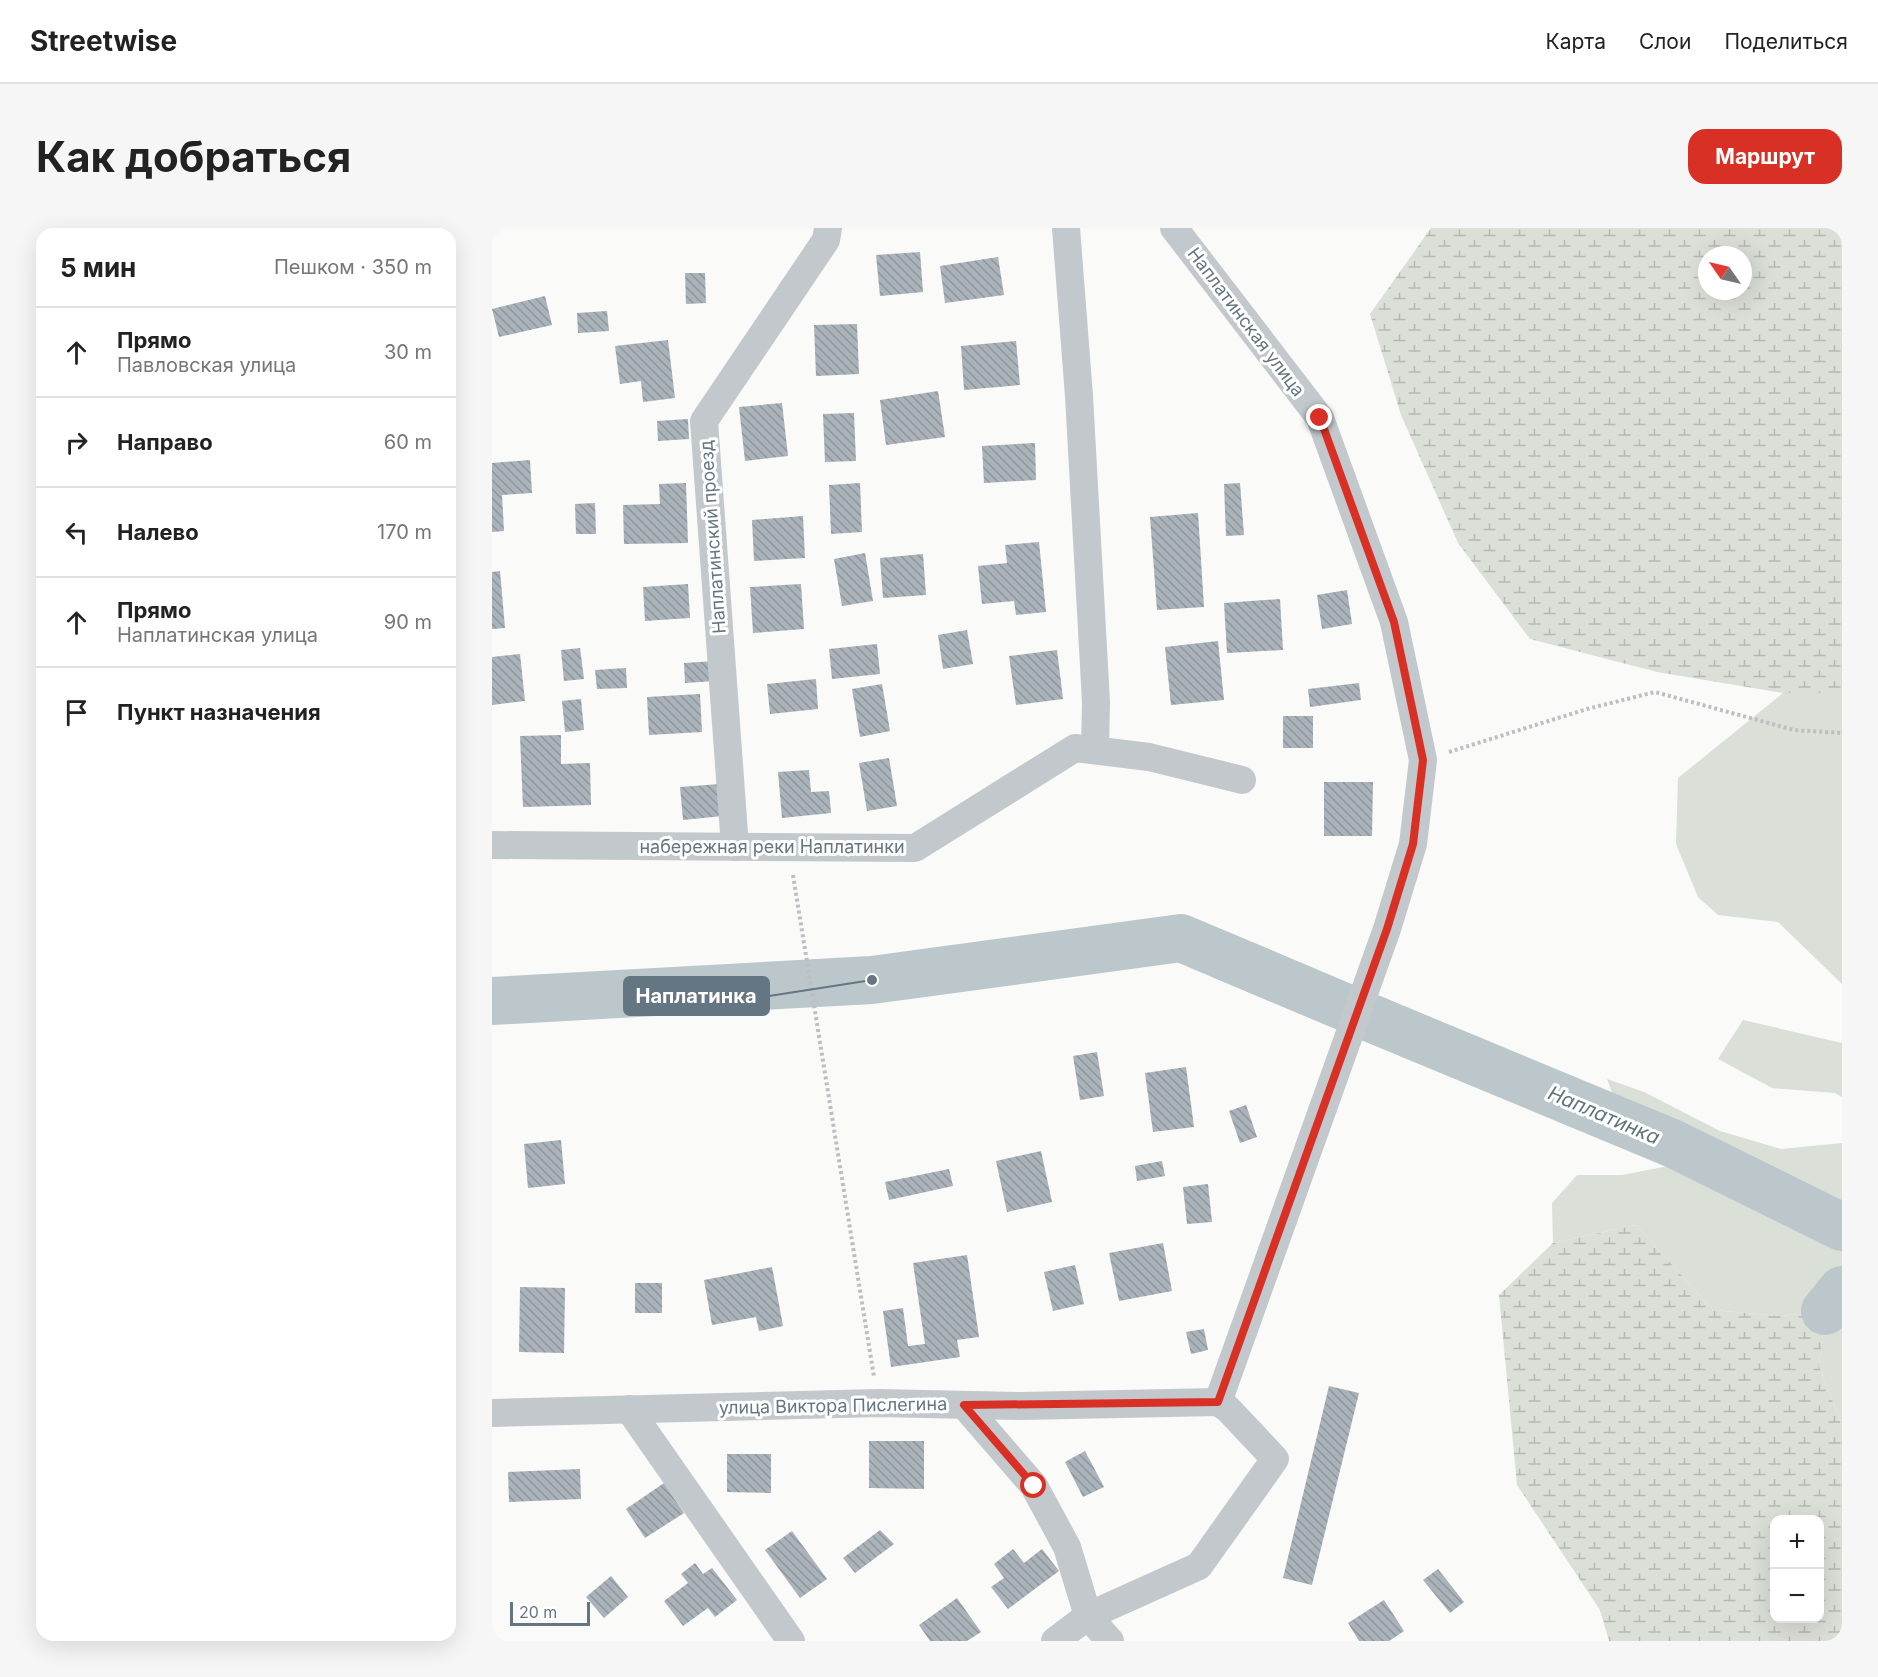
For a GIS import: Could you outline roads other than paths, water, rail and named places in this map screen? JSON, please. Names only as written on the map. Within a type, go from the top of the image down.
[{"type":"street","name":"Наплатинский проезд","points":[[735,847],[704,421],[826,240],[828,228]]},
{"type":"street","points":[[1066,228],[1079,396],[1096,702],[1095,750]]},
{"type":"street","name":"Наплатинская улица","points":[[1174,228],[1320,418],[1394,622],[1423,760],[1413,844],[1387,929],[1218,1402]]},
{"type":"street","name":"набережная реки Наплатинки","points":[[492,845],[915,848],[1075,748],[1149,757],[1242,780]]},
{"type":"street","points":[[1055,1641],[1088,1616],[1199,1566],[1275,1459],[1228,1409],[1218,1402]]},
{"type":"street","name":"улица Виктора Пислегина","points":[[492,1413],[878,1403],[964,1405],[1218,1402]]},
{"type":"street","points":[[964,1405],[1034,1486],[1067,1547],[1088,1616],[1110,1641]]},
{"type":"street","points":[[629,1409],[791,1641]]},
{"type":"waterway","name":"Наплатинка","points":[[492,1001],[872,980],[1181,938],[1347,1008]]},
{"type":"waterway","name":"Наплатинка","points":[[1361,1014],[1674,1144],[1842,1227]]},
{"type":"waterway","points":[[1825,1311],[1842,1290]]},
{"type":"place","name":"Наплатинка","points":[[872,980]]}]
